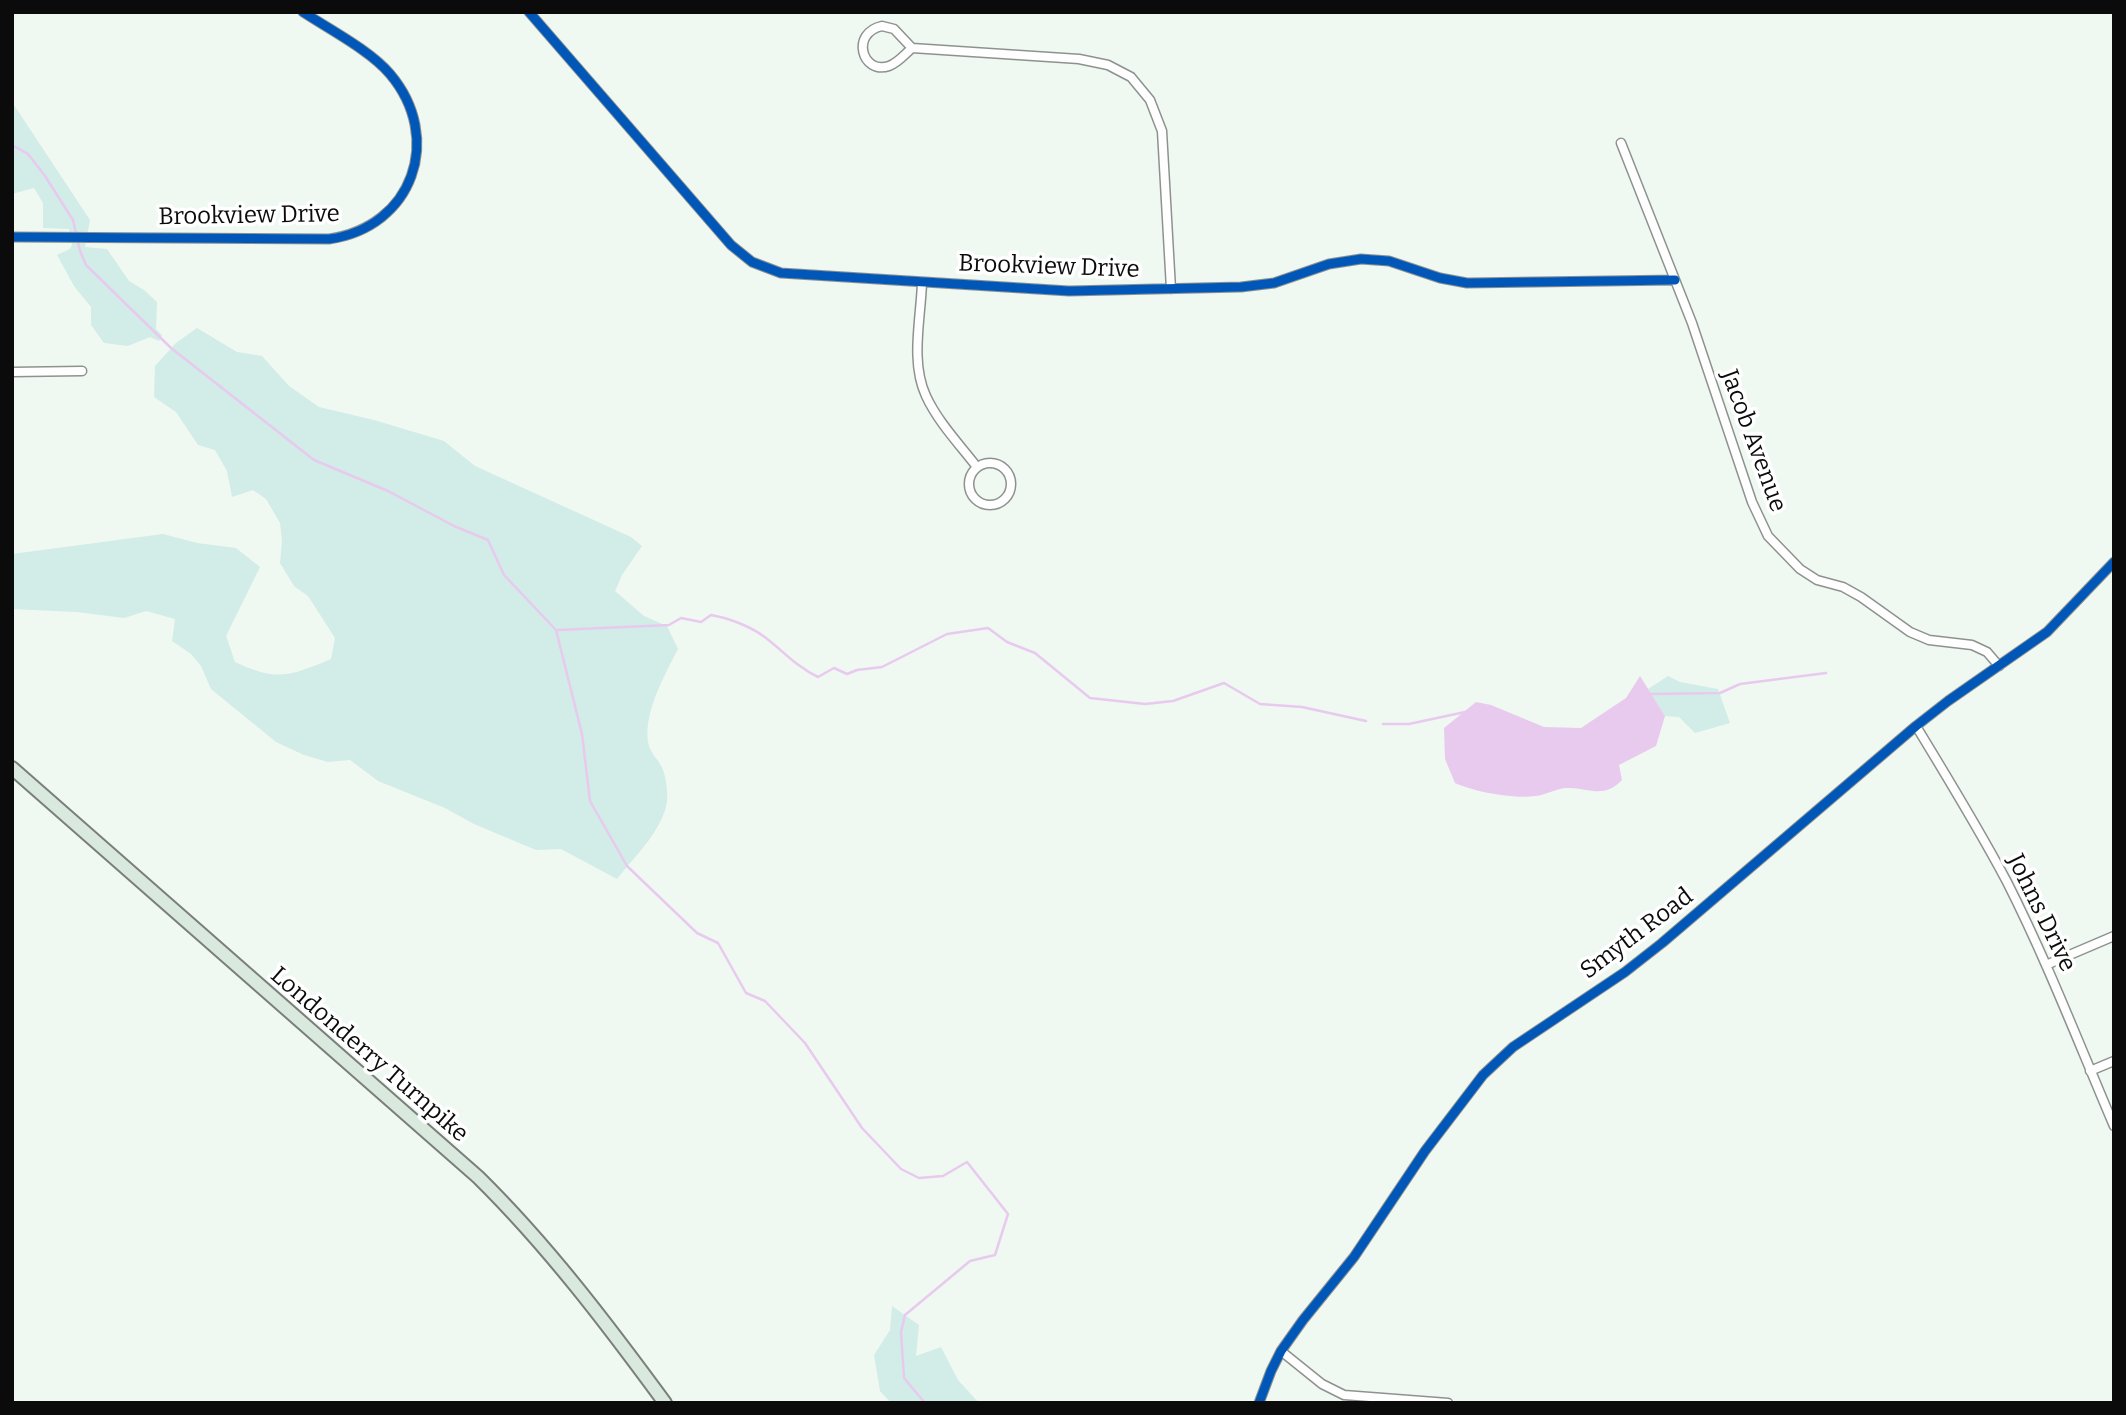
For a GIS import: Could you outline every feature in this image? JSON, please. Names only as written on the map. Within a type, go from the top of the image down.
[{"type":"main road","name":"Londonderry Turnpike","points":[[12,768],[478,1177],[548,1251],[665,1403]]},
{"type":"street","name":"Brookview Drive","points":[[12,237],[329,239],[359,231],[376,221],[392,207],[409,182],[415,162],[417,132],[408,102],[392,76],[378,62],[303,12]]},
{"type":"street","name":"Brookview Drive","points":[[529,12],[741,255],[781,273],[1069,291],[1171,289],[1258,286],[1329,264],[1361,259],[1389,261],[1440,278],[1467,283],[1675,280]]},
{"type":"street","points":[[912,48],[893,64],[880,67],[869,62],[862,49],[865,36],[882,26],[894,29],[912,48],[1087,60],[1108,65],[1131,78],[1150,100],[1162,131],[1171,289]]},
{"type":"street","name":"Jacob Avenue","points":[[1621,144],[1692,323],[1752,502],[1768,536],[1800,569],[1817,580],[1843,587],[1861,597],[1910,632],[1929,640],[1972,645],[1987,652],[1998,666]]},
{"type":"street","points":[[922,282],[918,363],[921,384],[936,414],[977,467]]},
{"type":"street","points":[[12,372],[82,371]]},
{"type":"street","points":[[996,464],[1007,471],[1011,488],[1002,502],[988,505],[981,503],[971,493],[969,479],[977,467],[996,464]]},
{"type":"street","name":"Smyth Road","points":[[1259,1403],[1270,1371],[1281,1351],[1354,1257],[1439,1131],[1483,1075],[1521,1041],[1625,972],[1662,943],[1916,726],[2047,632],[2114,562]]},
{"type":"street","name":"Johns Drive","points":[[1916,726],[1992,856],[2046,965],[2114,1126]]},
{"type":"street","points":[[2046,965],[2114,936]]},
{"type":"street","points":[[2090,1071],[2114,1061]]},
{"type":"street","points":[[1281,1351],[1322,1384],[1344,1395],[1448,1403]]},
{"type":"shaded area","points":[[12,102],[90,220],[85,247],[107,249],[129,281],[157,302],[156,329],[162,335],[159,341],[150,337],[128,346],[104,343],[91,325],[91,307],[74,286],[57,255],[70,249],[72,245],[69,229],[43,228],[43,203],[34,188],[12,194]]},
{"type":"shaded area","points":[[197,328],[237,352],[262,356],[289,386],[319,407],[444,441],[475,466],[631,537],[642,546],[622,575],[615,591],[644,616],[667,626],[678,649],[651,709],[647,735],[650,749],[664,773],[667,802],[654,833],[617,879],[561,849],[536,850],[474,824],[445,808],[378,781],[350,760],[328,762],[276,742],[211,689],[201,666],[191,654],[172,641],[175,619],[146,611],[124,618],[77,612],[12,609],[12,554],[163,534],[197,543],[236,548],[260,567],[226,636],[235,662],[262,672],[283,674],[294,673],[331,659],[335,638],[308,596],[294,586],[280,563],[280,523],[266,499],[253,490],[232,497],[227,471],[215,450],[198,445],[176,412],[154,397],[155,366],[176,343]]},
{"type":"shaded area","points":[[1640,676],[1665,716],[1656,746],[1619,765],[1622,780],[1615,786],[1602,791],[1566,788],[1526,797],[1483,792],[1455,783],[1445,759],[1444,728],[1476,702],[1491,705],[1544,727],[1581,728],[1626,698]]},
{"type":"shaded area","points":[[1668,676],[1680,682],[1718,689],[1730,723],[1695,733],[1679,717],[1665,716],[1648,689]]},
{"type":"shaded area","points":[[892,1306],[919,1325],[916,1356],[941,1347],[958,1380],[979,1403],[891,1403],[880,1391],[874,1355],[890,1330]]},
{"type":"waterway","points":[[12,145],[28,154],[73,220],[86,265],[171,348],[314,460],[388,491],[454,526],[488,540],[504,575],[556,630],[582,734],[590,801],[627,866],[697,933],[718,943],[746,993],[765,1001],[805,1043],[862,1128],[901,1169],[919,1178],[943,1176],[967,1162],[1008,1214],[995,1255],[970,1261],[905,1315],[901,1332],[904,1378],[925,1403]]},
{"type":"waterway","points":[[558,630],[669,625],[681,618],[701,622],[711,615],[754,630],[818,677],[834,668],[847,674],[882,667],[947,634],[988,628],[1007,642],[1035,653],[1090,698],[1145,704],[1173,701],[1224,683],[1260,704],[1302,707],[1366,721]]},
{"type":"waterway","points":[[1651,694],[1720,693],[1740,684],[1826,673]]},
{"type":"waterway","points":[[1383,724],[1409,724],[1467,713]]},
{"type":"cycle path","points":[[12,237],[329,239],[358,231],[382,217],[399,198],[411,176],[417,151],[415,125],[406,99],[382,65],[303,12]]},
{"type":"cycle path","points":[[529,12],[731,245],[752,262],[781,273],[1069,291],[1241,287],[1274,283],[1329,264],[1361,259],[1389,261],[1440,278],[1467,283],[1675,280]]},
{"type":"cycle path","points":[[1259,1403],[1281,1351],[1354,1257],[1425,1151],[1483,1075],[1513,1047],[1625,972],[1662,943],[1916,726],[2047,632],[2114,562]]}]
